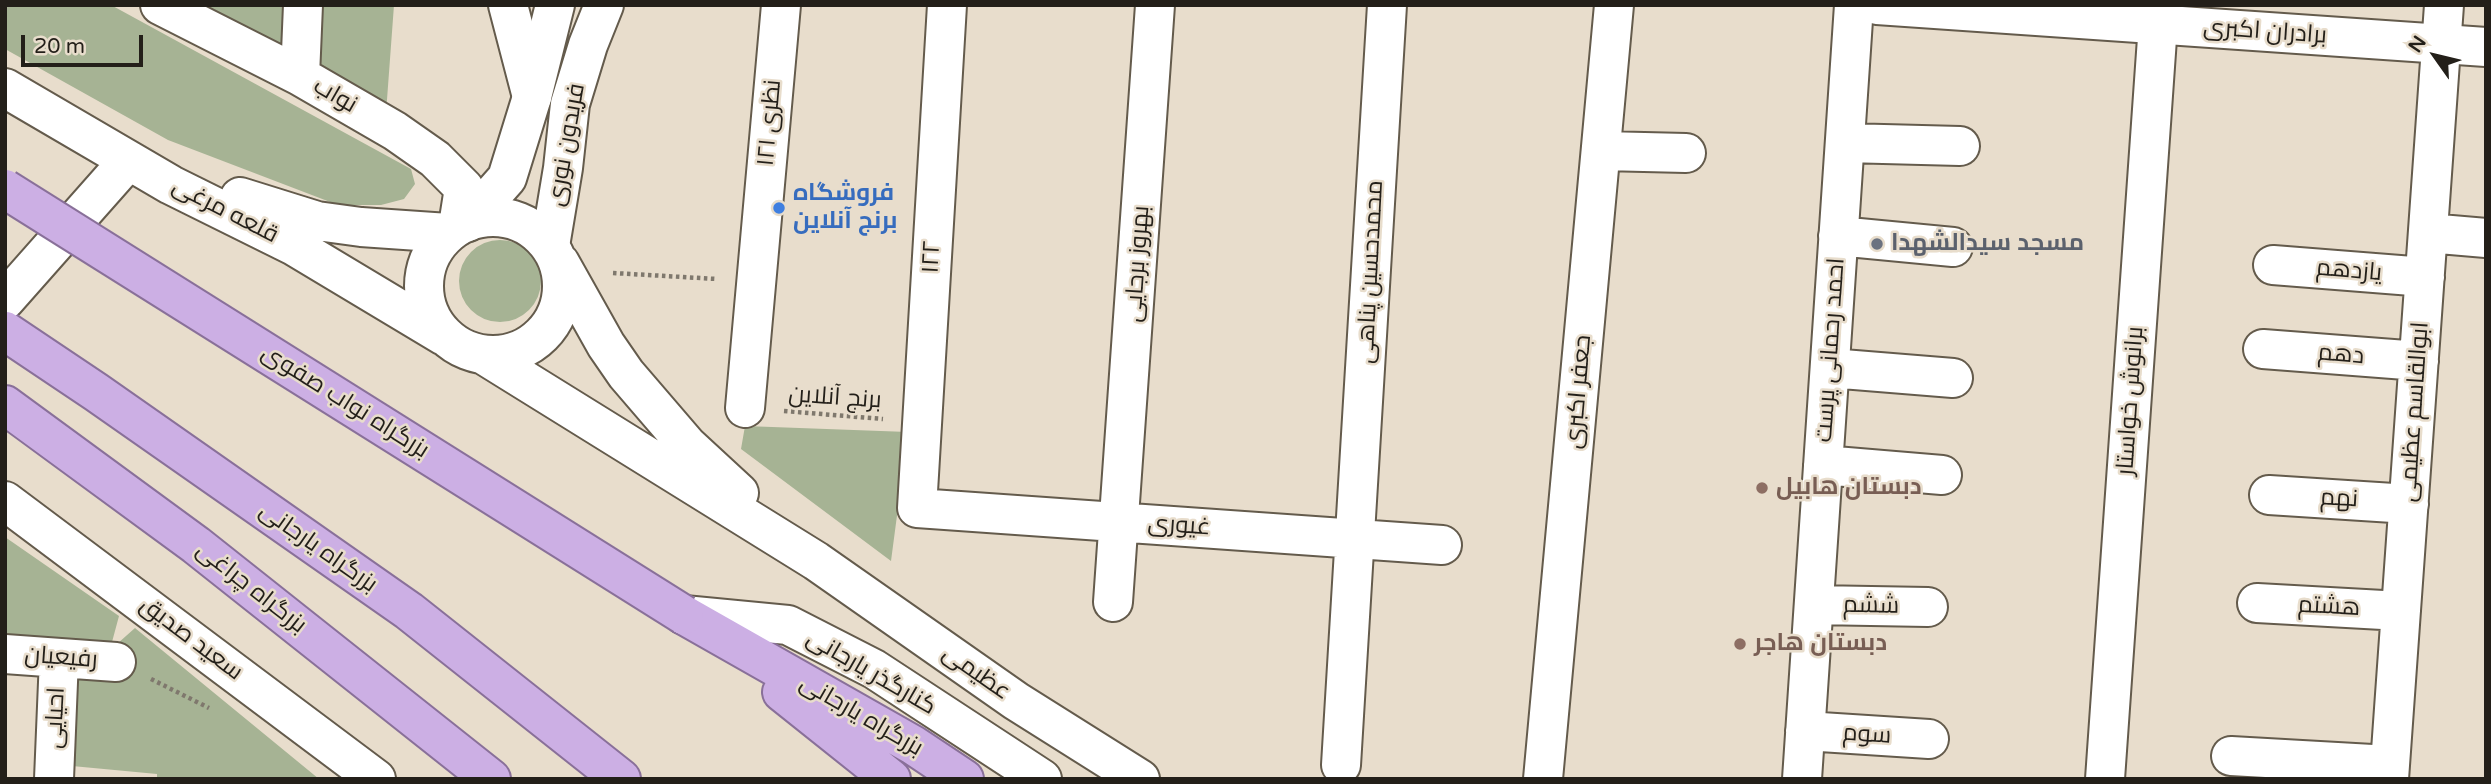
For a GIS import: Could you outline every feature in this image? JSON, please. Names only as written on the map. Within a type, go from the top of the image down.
[{"type":"highway","name":"بزرگراه نواب صفوی","points":[[5,188],[684,615]]},
{"type":"highway","name":"بزرگراه یارجانی","points":[[5,331],[409,611],[621,779]]},
{"type":"highway","name":"بزرگراه چراغی","points":[[5,405],[196,545],[491,779]]},
{"type":"highway","points":[[684,615],[891,779]]},
{"type":"highway","name":"بزرگراه یارجانی","points":[[684,615],[913,745],[964,779]]},
{"type":"street","name":"نواب","points":[[160,5],[300,76],[395,131],[435,159],[464,188],[458,227]]},
{"type":"street","points":[[300,76],[303,5]]},
{"type":"street","points":[[508,5],[532,97]]},
{"type":"street","name":"فریدون نوری","points":[[458,227],[507,178],[532,97],[555,5]]},
{"type":"street","name":"فریدون نوری","points":[[550,246],[570,104],[588,45],[604,5]]},
{"type":"street","name":"نظری ۱۲۱","points":[[745,408],[780,5]]},
{"type":"street","name":"۱۲۲","points":[[917,508],[947,5]]},
{"type":"street","name":"بهروز برجایی","points":[[1114,602],[1155,5]]},
{"type":"street","name":"محمدحسین پناهی","points":[[1341,765],[1387,5]]},
{"type":"street","name":"جعفر اکبری","points":[[1543,779],[1614,5]]},
{"type":"street","name":"احمد رحمانی پرست","points":[[1802,779],[1854,5]]},
{"type":"street","name":"برادران اکبری","points":[[1877,5],[2152,15],[2441,45],[2486,47]]},
{"type":"street","name":"ابوالقاسم عظیمی","points":[[2390,772],[2444,5]]},
{"type":"street","name":"برانوش خواستار","points":[[2105,779],[2152,15]]},
{"type":"street","name":"قلعه مرغی","points":[[5,88],[128,161],[293,246],[444,335]]},
{"type":"street","points":[[1845,143],[1960,146]]},
{"type":"street","points":[[1602,151],[1686,153]]},
{"type":"street","points":[[5,300],[128,161],[317,221],[361,228],[458,227],[491,217],[513,220],[534,230],[550,246],[606,345],[654,408],[687,445],[816,561]]},
{"type":"street","points":[[458,227],[433,251],[425,272],[424,295],[430,317],[444,335],[462,348],[484,355],[816,561]]},
{"type":"street","points":[[2428,233],[2486,238]]},
{"type":"street","points":[[1838,236],[1953,247]]},
{"type":"street","points":[[484,355],[506,354],[528,346],[546,331],[558,312],[562,289],[560,267],[550,246]]},
{"type":"street","name":"یازدهم","points":[[2273,265],[2425,277]]},
{"type":"street","name":"دهم","points":[[2263,349],[2419,361]]},
{"type":"street","points":[[1830,368],[1953,377]]},
{"type":"street","points":[[1823,466],[1942,475]]},
{"type":"street","name":"نهم","points":[[2269,495],[2409,504]]},
{"type":"street","name":"سعید صدیق","points":[[5,501],[376,779]]},
{"type":"street","name":"غیوری","points":[[917,508],[1442,545]]},
{"type":"street","name":"عظیمی","points":[[816,561],[1016,701],[1140,779]]},
{"type":"street","name":"هشتم","points":[[2257,603],[2401,611]]},
{"type":"street","name":"ششم","points":[[1814,605],[1928,607]]},
{"type":"street","name":"کنارگذر یارجانی","points":[[684,615],[788,625],[874,669],[1042,779]]},
{"type":"street","name":"رفیعیان","points":[[5,654],[116,662]]},
{"type":"street","name":"احیایی","points":[[54,779],[59,658]]},
{"type":"street","name":"سوم","points":[[1805,731],[1929,739]]},
{"type":"street","points":[[2231,756],[2390,772]]},
{"type":"path","points":[[613,273],[756,281]]},
{"type":"path","name":"برنج آنلاین","points":[[745,408],[922,422]]},
{"type":"green space","points":[[5,5],[111,5],[411,169],[415,184],[404,199],[381,205],[338,205],[168,140],[5,49]]},
{"type":"green space","points":[[198,5],[285,5],[284,49]]},
{"type":"green space","points":[[319,5],[394,5],[386,113],[317,71]]},
{"type":"green space","points":[[500,240],[516,243],[529,252],[538,265],[541,281],[538,297],[529,310],[516,319],[500,322],[484,319],[471,310],[462,297],[459,281],[462,265],[471,252],[484,243]]},
{"type":"green space","points":[[745,426],[908,432],[891,561],[741,449]]},
{"type":"green space","points":[[5,537],[119,616],[112,642],[5,636]]},
{"type":"green space","points":[[135,628],[319,779],[157,779],[157,774],[72,766],[73,683]]},
{"type":"place","name":"فروشگاه برنج آنلاین","points":[[779,208]]},
{"type":"place","name":"مسجد سیدالشهدا","points":[[1877,244]]},
{"type":"place","name":"دبستان هابیل","points":[[1762,488]]},
{"type":"place","name":"دبستان هاجر","points":[[1740,644]]}]
